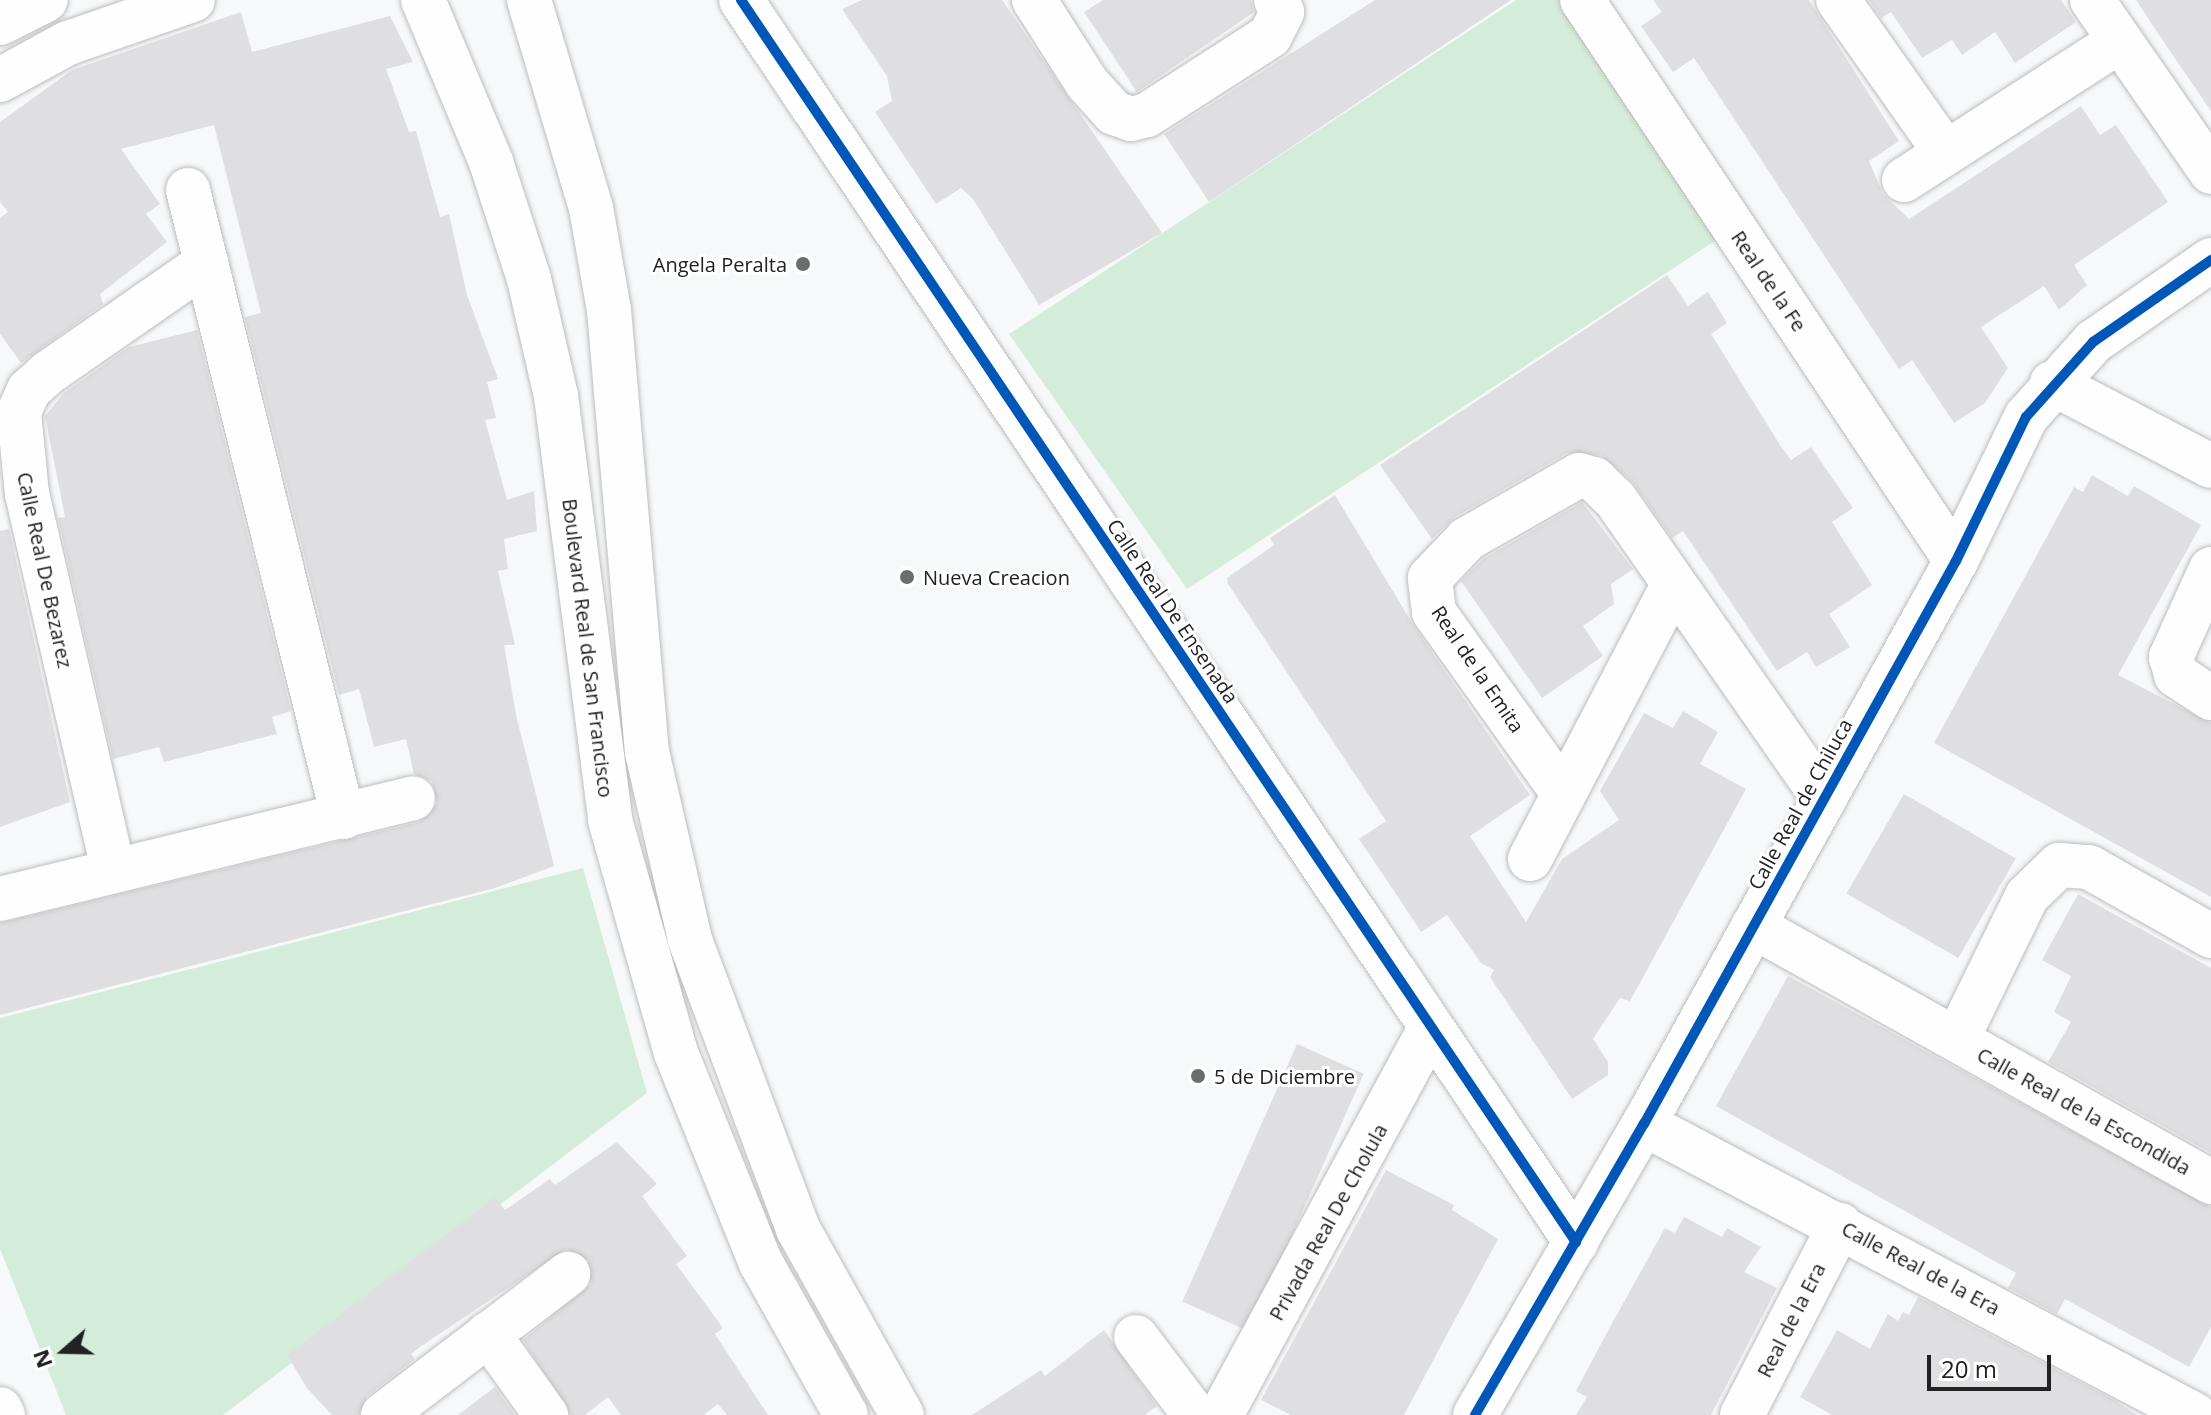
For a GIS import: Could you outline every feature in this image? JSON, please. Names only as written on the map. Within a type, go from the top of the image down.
[{"type":"street","points":[[0,23],[46,0]]},
{"type":"street","points":[[0,80],[68,43],[193,0]]},
{"type":"street","name":"Boulevard Real de San Francisco","points":[[423,0],[491,162],[529,279],[556,396],[610,820],[676,1053],[761,1263],[846,1415]]},
{"type":"street","points":[[529,0],[591,208],[609,310],[647,752],[690,940],[798,1229],[902,1415]]},
{"type":"street","name":"Calle Real De Ensenada","points":[[741,0],[1576,1242]]},
{"type":"street","points":[[1034,0],[1103,103],[1131,119],[1147,115],[1270,36],[1282,12],[1276,0]]},
{"type":"street","name":"Real de la Fe","points":[[1582,0],[1956,561]]},
{"type":"street","points":[[1838,0],[1946,153]]},
{"type":"street","points":[[2092,0],[2211,172]]},
{"type":"street","points":[[1904,180],[2120,41]]},
{"type":"street","points":[[188,190],[343,817]]},
{"type":"street","name":"Calle Real de Chiluca","points":[[1475,1415],[1644,1124],[1956,561],[2026,417],[2052,383],[2093,342],[2211,260]]},
{"type":"street","name":"Calle Real De Bezarez","points":[[113,869],[27,494],[19,412],[29,390],[48,373],[206,263]]},
{"type":"street","points":[[2052,383],[2211,466]]},
{"type":"street","name":"Real de la Emita","points":[[1563,793],[1434,612],[1430,578],[1467,539],[1579,475],[1605,487],[1824,799]]},
{"type":"street","points":[[2211,569],[2171,657],[2176,675],[2211,698]]},
{"type":"street","points":[[1530,859],[1673,586]]},
{"type":"street","points":[[0,899],[413,798]]},
{"type":"street","name":"Calle Real de la Escondida","points":[[1957,1039],[2027,896],[2059,865],[2089,867],[2211,936]]},
{"type":"street","name":"Calle Real de la Escondida","points":[[1753,926],[2211,1182]]},
{"type":"street","name":"Privada Real De Cholula","points":[[1221,1415],[1431,1027]]},
{"type":"street","name":"Calle Real de la Era","points":[[1644,1124],[2195,1415]]},
{"type":"street","name":"Real de la Era","points":[[1754,1411],[1840,1225]]},
{"type":"street","points":[[383,1415],[568,1274]]},
{"type":"street","points":[[488,1334],[546,1415]]},
{"type":"street","points":[[1136,1337],[1195,1415]]},
{"type":"street","points":[[0,1409],[3,1415]]},
{"type":"green space","points":[[1516,0],[1581,0],[1733,229],[1187,589],[1009,334]]},
{"type":"green space","points":[[583,868],[647,1093],[223,1415],[66,1415],[0,1249],[0,1018]]},
{"type":"building","points":[[862,0],[1002,0],[1162,233],[1039,305],[973,199],[961,188],[936,204],[875,112],[892,101],[887,76],[842,9]]},
{"type":"building","points":[[1103,0],[1251,0],[1254,12],[1137,92],[1084,12]]},
{"type":"building","points":[[1375,0],[1511,0],[1209,202],[1164,134]]},
{"type":"building","points":[[1653,0],[1809,0],[1899,141],[1869,161],[1883,194],[1909,219],[2081,106],[2100,135],[2116,125],[2168,202],[2074,265],[2087,285],[2059,310],[2044,286],[1981,327],[2008,368],[1985,403],[1954,423],[1912,360],[1899,369],[1694,58],[1673,72],[1641,26],[1662,12]]},
{"type":"building","points":[[1869,0],[2061,0],[2076,22],[2015,63],[1995,32],[1962,55],[1952,40],[1922,58],[1891,12],[1881,18]]},
{"type":"building","points":[[2136,0],[2211,0],[2211,111],[2159,35]]},
{"type":"building","points":[[241,12],[252,52],[390,16],[413,62],[386,69],[409,132],[416,131],[440,217],[449,214],[467,295],[498,379],[487,382],[496,418],[485,420],[507,500],[534,491],[537,531],[504,539],[508,569],[498,571],[515,645],[504,645],[516,715],[554,866],[495,888],[0,1015],[0,923],[419,822],[437,804],[432,781],[414,774],[406,739],[374,747],[359,689],[339,695],[245,317],[261,313],[214,125],[121,149],[160,204],[146,214],[167,242],[100,294],[103,304],[21,363],[0,334],[0,218],[8,212],[0,202],[0,122],[72,70]]},
{"type":"building","points":[[1667,275],[1688,306],[1708,292],[1727,323],[1711,334],[1780,445],[1791,460],[1811,447],[1853,508],[1832,522],[1872,585],[1829,614],[1850,647],[1816,667],[1807,652],[1777,671],[1683,531],[1672,538],[1632,481],[1601,455],[1567,453],[1455,517],[1432,539],[1380,465]]},
{"type":"building","points":[[197,330],[291,711],[272,717],[277,734],[164,762],[159,747],[113,759],[58,518],[65,517],[45,416],[64,393],[129,347]]},
{"type":"building","points":[[2092,475],[2128,496],[2134,486],[2201,525],[2118,675],[2211,723],[2211,897],[1934,743],[2074,487],[2083,492]]},
{"type":"building","points":[[1335,495],[1414,626],[1530,795],[1470,836],[1526,922],[1562,859],[1619,820],[1600,791],[1644,713],[1673,728],[1683,711],[1718,732],[1700,764],[1746,789],[1630,1001],[1620,998],[1593,1039],[1608,1062],[1608,1075],[1572,1099],[1490,977],[1494,970],[1481,963],[1447,915],[1421,932],[1359,839],[1386,821],[1228,584],[1227,578],[1274,545],[1270,538]]},
{"type":"building","points":[[1582,502],[1633,569],[1611,584],[1614,604],[1583,626],[1603,656],[1542,698],[1461,581],[1483,559]]},
{"type":"building","points":[[9,529],[70,802],[0,827],[0,531]]},
{"type":"building","points":[[1904,794],[2016,858],[1958,958],[1846,894]]},
{"type":"building","points":[[2078,894],[2211,968],[2211,1153],[2048,1062],[2071,1022],[2054,1012],[2071,976],[2042,960]]},
{"type":"building","points":[[1788,976],[2211,1207],[2211,1327],[2189,1367],[2065,1299],[2057,1314],[2008,1288],[2016,1273],[1716,1106]]},
{"type":"building","points":[[1297,1044],[1364,1074],[1249,1331],[1182,1302]]},
{"type":"building","points":[[617,1142],[657,1184],[642,1196],[687,1256],[676,1264],[723,1328],[715,1334],[768,1415],[727,1415],[718,1404],[704,1415],[621,1415],[608,1397],[585,1415],[571,1415],[523,1340],[591,1284],[588,1260],[566,1249],[411,1354],[415,1359],[367,1396],[359,1415],[332,1415],[307,1388],[287,1355],[495,1197],[505,1210],[550,1179],[555,1185]]},
{"type":"building","points":[[1386,1170],[1454,1205],[1452,1210],[1498,1239],[1404,1415],[1291,1415],[1261,1400]]},
{"type":"building","points":[[1684,1217],[1722,1237],[1727,1228],[1761,1247],[1744,1272],[1777,1288],[1711,1415],[1576,1415],[1587,1397],[1576,1391],[1610,1327],[1665,1228],[1675,1233]]},
{"type":"building","points":[[1918,1297],[2137,1415],[1832,1415],[1800,1397],[1837,1330],[1870,1349],[1888,1314],[1898,1321],[1903,1312],[1909,1315]]},
{"type":"building","points":[[1104,1330],[1157,1406],[1145,1415],[972,1415],[1041,1370],[1045,1376]]},
{"type":"building","points":[[495,1387],[515,1415],[458,1415]]},
{"type":"cycle path","points":[[741,0],[1576,1242]]},
{"type":"cycle path","points":[[1475,1415],[1644,1124],[1956,561],[2026,417],[2093,342],[2211,260]]},
{"type":"place","name":"Angela Peralta","points":[[803,264]]},
{"type":"place","name":"Nueva Creacion","points":[[907,577]]},
{"type":"place","name":"5 de Diciembre","points":[[1198,1076]]}]
